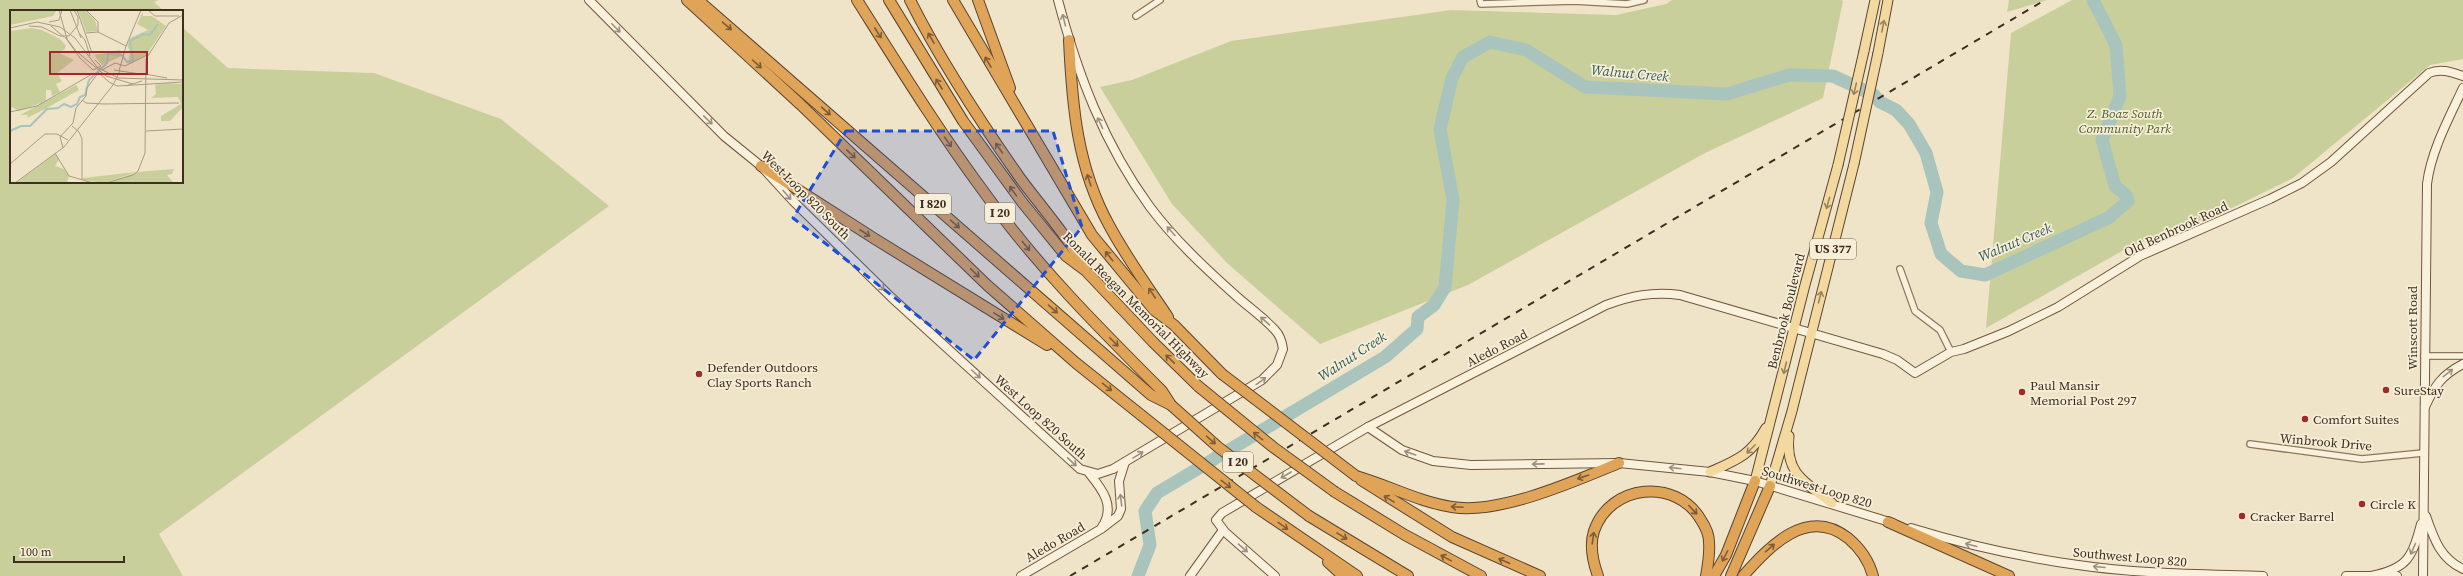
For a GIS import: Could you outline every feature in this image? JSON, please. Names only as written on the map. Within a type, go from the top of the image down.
[{"type":"highway","points":[[687,0],[800,104],[987,285],[1076,363],[1256,507],[1357,576]]},
{"type":"highway","name":"I 820","points":[[698,0],[1151,395],[1171,405]]},
{"type":"highway","name":"I 20","points":[[857,0],[941,132],[984,194],[1077,305],[1162,390],[1171,405],[1218,447],[1308,516],[1408,576]]},
{"type":"highway","name":"Ronald Reagan Memorial Highway","points":[[888,0],[963,121],[993,163],[1066,256],[1086,271],[1153,342],[1198,386],[1273,447],[1335,492],[1405,535],[1481,576]]},
{"type":"highway","points":[[910,0],[982,122],[1021,179],[1074,247],[1086,271]]},
{"type":"highway","points":[[953,0],[1092,235],[1154,310],[1174,325],[1222,374],[1368,486],[1452,538],[1540,576]]},
{"type":"highway","points":[[978,0],[1017,107]]},
{"type":"highway","points":[[1069,40],[1072,99],[1076,128],[1092,188],[1109,226],[1174,325]]},
{"type":"highway","points":[[762,166],[875,239],[1076,363]]},
{"type":"highway","points":[[1356,476],[1435,503],[1453,507],[1481,508],[1516,500],[1619,463]]},
{"type":"highway","name":"Benbrook Boulevard","points":[[1714,576],[1729,548],[1755,481]]},
{"type":"highway","name":"US 377","points":[[1731,576],[1770,486]]},
{"type":"highway","points":[[1598,576],[1592,549],[1594,531],[1602,517],[1626,495],[1641,491],[1656,490],[1673,494],[1686,503],[1699,517],[1709,542],[1706,576]]},
{"type":"highway","points":[[1888,522],[2009,576]]},
{"type":"highway","points":[[1743,576],[1783,538],[1797,530],[1816,526],[1828,527],[1840,533],[1855,544],[1863,555],[1873,576]]},
{"type":"highway","points":[[1311,546],[1343,576]]},
{"type":"main road","name":"Benbrook Boulevard","points":[[1755,481],[1773,417],[1805,285],[1838,166],[1875,0]]},
{"type":"main road","name":"US 377","points":[[1770,486],[1792,411],[1854,164],[1888,0]]},
{"type":"main road","points":[[1792,411],[1788,449],[1792,468],[1800,478],[1832,504]]},
{"type":"main road","points":[[1710,472],[1735,462],[1746,454],[1759,442],[1773,417]]},
{"type":"street","name":"West Loop 820 South","points":[[589,0],[724,136],[762,166],[792,201],[892,298],[1080,469],[1089,473],[1102,473],[1125,462],[1262,380],[1277,366],[1283,349],[1275,329],[1200,262],[1164,224],[1136,187],[1110,144],[1094,111],[1069,40],[1058,0]]},
{"type":"street","points":[[1136,16],[1160,0]]},
{"type":"street","points":[[1481,2],[1574,1],[1627,4],[1644,0]]},
{"type":"street","name":"Old Benbrook Road","points":[[1811,334],[1883,354],[1897,360],[1915,373],[1950,352],[1964,349],[2009,331],[2058,307],[2140,256],[2270,200],[2302,183],[2331,162],[2429,73],[2436,70],[2447,70],[2463,76]]},
{"type":"street","name":"Winscott Road","points":[[2423,576],[2423,453],[2427,178],[2445,128],[2463,88]]},
{"type":"street","points":[[1900,269],[1915,311],[1940,330],[1950,352]]},
{"type":"street","name":"Aledo Road","points":[[1223,530],[1216,520],[1222,512],[1368,428],[1606,305],[1637,295],[1654,293],[1680,295],[1811,334]]},
{"type":"street","points":[[2424,356],[2463,356]]},
{"type":"street","points":[[2424,411],[2433,390],[2445,373],[2463,364]]},
{"type":"street","name":"Southwest Loop 820","points":[[1368,428],[1402,450],[1433,461],[1471,465],[1619,463],[1710,472],[1755,481],[1888,522],[1983,548],[2079,566],[2152,572],[2264,576]]},
{"type":"street","name":"Winbrook Drive","points":[[2250,444],[2362,459],[2423,453]]},
{"type":"street","name":"Aledo Road","points":[[1021,576],[1113,521],[1121,512],[1119,481],[1125,462]]},
{"type":"street","points":[[1089,473],[1104,492],[1108,504],[1107,519],[1101,529]]},
{"type":"street","points":[[2424,512],[2441,553],[2463,569]]},
{"type":"street","points":[[2371,576],[2390,572],[2402,565],[2409,557],[2415,545],[2424,512]]},
{"type":"street","points":[[1190,576],[1223,530],[1275,576]]},
{"type":"street","points":[[2346,576],[2397,576]]},
{"type":"highlighted area","points":[[846,131],[1053,131],[1082,227],[974,360],[793,218]]},
{"type":"green space","points":[[0,0],[159,0],[154,2],[163,10],[10,10],[10,183],[183,183],[183,28],[228,68],[374,73],[501,119],[609,206],[159,534],[183,576],[0,576]]},
{"type":"green space","points":[[1672,0],[1843,1],[1823,98],[1705,153],[1468,285],[1320,344],[1227,263],[1172,204],[1100,87],[1132,80],[1231,41],[1451,10],[1616,15],[1666,4]]},
{"type":"green space","points":[[2009,0],[2047,0],[2007,12]]},
{"type":"green space","name":"Z. Boaz South Community Park","points":[[2072,0],[2463,0],[2463,59],[2430,65],[2293,178],[2228,210],[2129,247],[1986,328],[2011,33]]},
{"type":"waterway","name":"Walnut Creek","points":[[1138,576],[1150,545],[1145,511],[1157,493],[1385,357],[1417,329],[1418,317],[1434,305],[1445,287],[1453,200],[1440,129],[1452,78],[1463,57],[1490,42],[1526,50],[1585,87],[1727,94],[1789,75],[1833,76],[1874,95],[1880,102],[1896,110],[1909,124],[1926,153],[1937,192],[1931,223],[1941,254],[1961,271],[1985,275],[2108,218],[2128,201],[2126,195],[2115,186],[2102,140],[2120,96],[2116,45],[2093,0]]},
{"type":"railway","points":[[1070,576],[2045,0]]},
{"type":"place","name":"Defender Outdoors Clay Sports Ranch","points":[[699,374]]},
{"type":"place","name":"SureStay","points":[[2386,390]]},
{"type":"place","name":"Paul Mansir Memorial Post 297","points":[[2022,392]]},
{"type":"place","name":"Comfort Suites","points":[[2305,419]]},
{"type":"place","name":"Circle K","points":[[2362,504]]},
{"type":"place","name":"Cracker Barrel","points":[[2242,516]]}]
